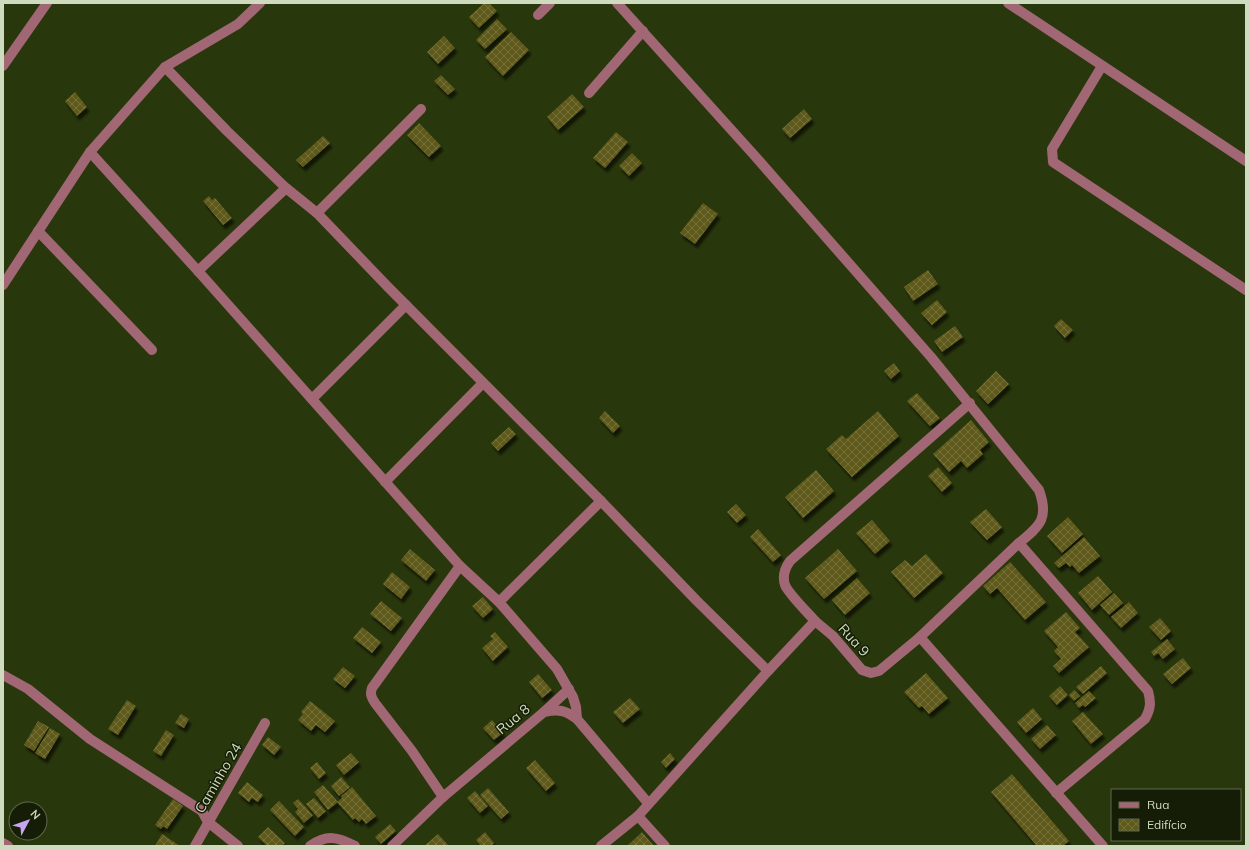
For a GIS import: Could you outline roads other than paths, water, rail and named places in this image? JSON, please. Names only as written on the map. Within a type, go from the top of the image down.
[{"type":"street","points":[[3,66],[47,3]]},
{"type":"street","points":[[3,286],[90,152],[165,67],[238,24],[260,3]]},
{"type":"street","points":[[538,14],[550,3]]},
{"type":"street","points":[[618,3],[765,167],[931,357],[970,403],[1039,490],[1044,508],[1043,517],[1034,531],[1019,543],[920,637],[1103,846]]},
{"type":"street","points":[[1008,3],[1246,161]]},
{"type":"street","points":[[589,92],[642,31]]},
{"type":"street","points":[[1102,66],[1052,149],[1053,162],[1246,290]]},
{"type":"street","points":[[165,67],[227,131],[286,188],[317,213],[406,305],[601,501],[692,596],[768,671]]},
{"type":"street","points":[[317,213],[421,109]]},
{"type":"street","points":[[90,152],[198,271],[460,566],[498,602],[557,669],[569,689],[576,707],[577,719]]},
{"type":"street","points":[[198,271],[286,188]]},
{"type":"street","points":[[38,232],[152,350]]},
{"type":"street","points":[[312,399],[406,305]]},
{"type":"street","points":[[385,482],[483,383]]},
{"type":"street","points":[[600,846],[638,816],[815,621],[798,603],[785,585],[784,576],[786,567],[790,561],[970,403]]},
{"type":"street","points":[[498,602],[601,501]]},
{"type":"street","points":[[1019,543],[1148,691],[1152,702],[1150,711],[1145,719],[1056,793]]},
{"type":"street","points":[[443,797],[412,751],[374,703],[371,693],[372,688],[460,566]]},
{"type":"street","name":"Rua 9","points":[[815,621],[833,636],[862,670],[872,673],[879,671],[920,637]]},
{"type":"street","points":[[3,675],[28,689],[90,739],[202,811],[208,822],[238,846]]},
{"type":"street","points":[[544,712],[569,689]]},
{"type":"street","name":"Rua 8","points":[[392,846],[443,797],[544,712],[562,710],[577,719],[648,804]]},
{"type":"street","name":"Caminho 24","points":[[195,846],[265,724]]},
{"type":"street","points":[[638,816],[665,846]]},
{"type":"street","points":[[310,846],[326,838],[336,838],[355,846]]},
{"type":"street","points":[[3,843],[8,846]]}]
